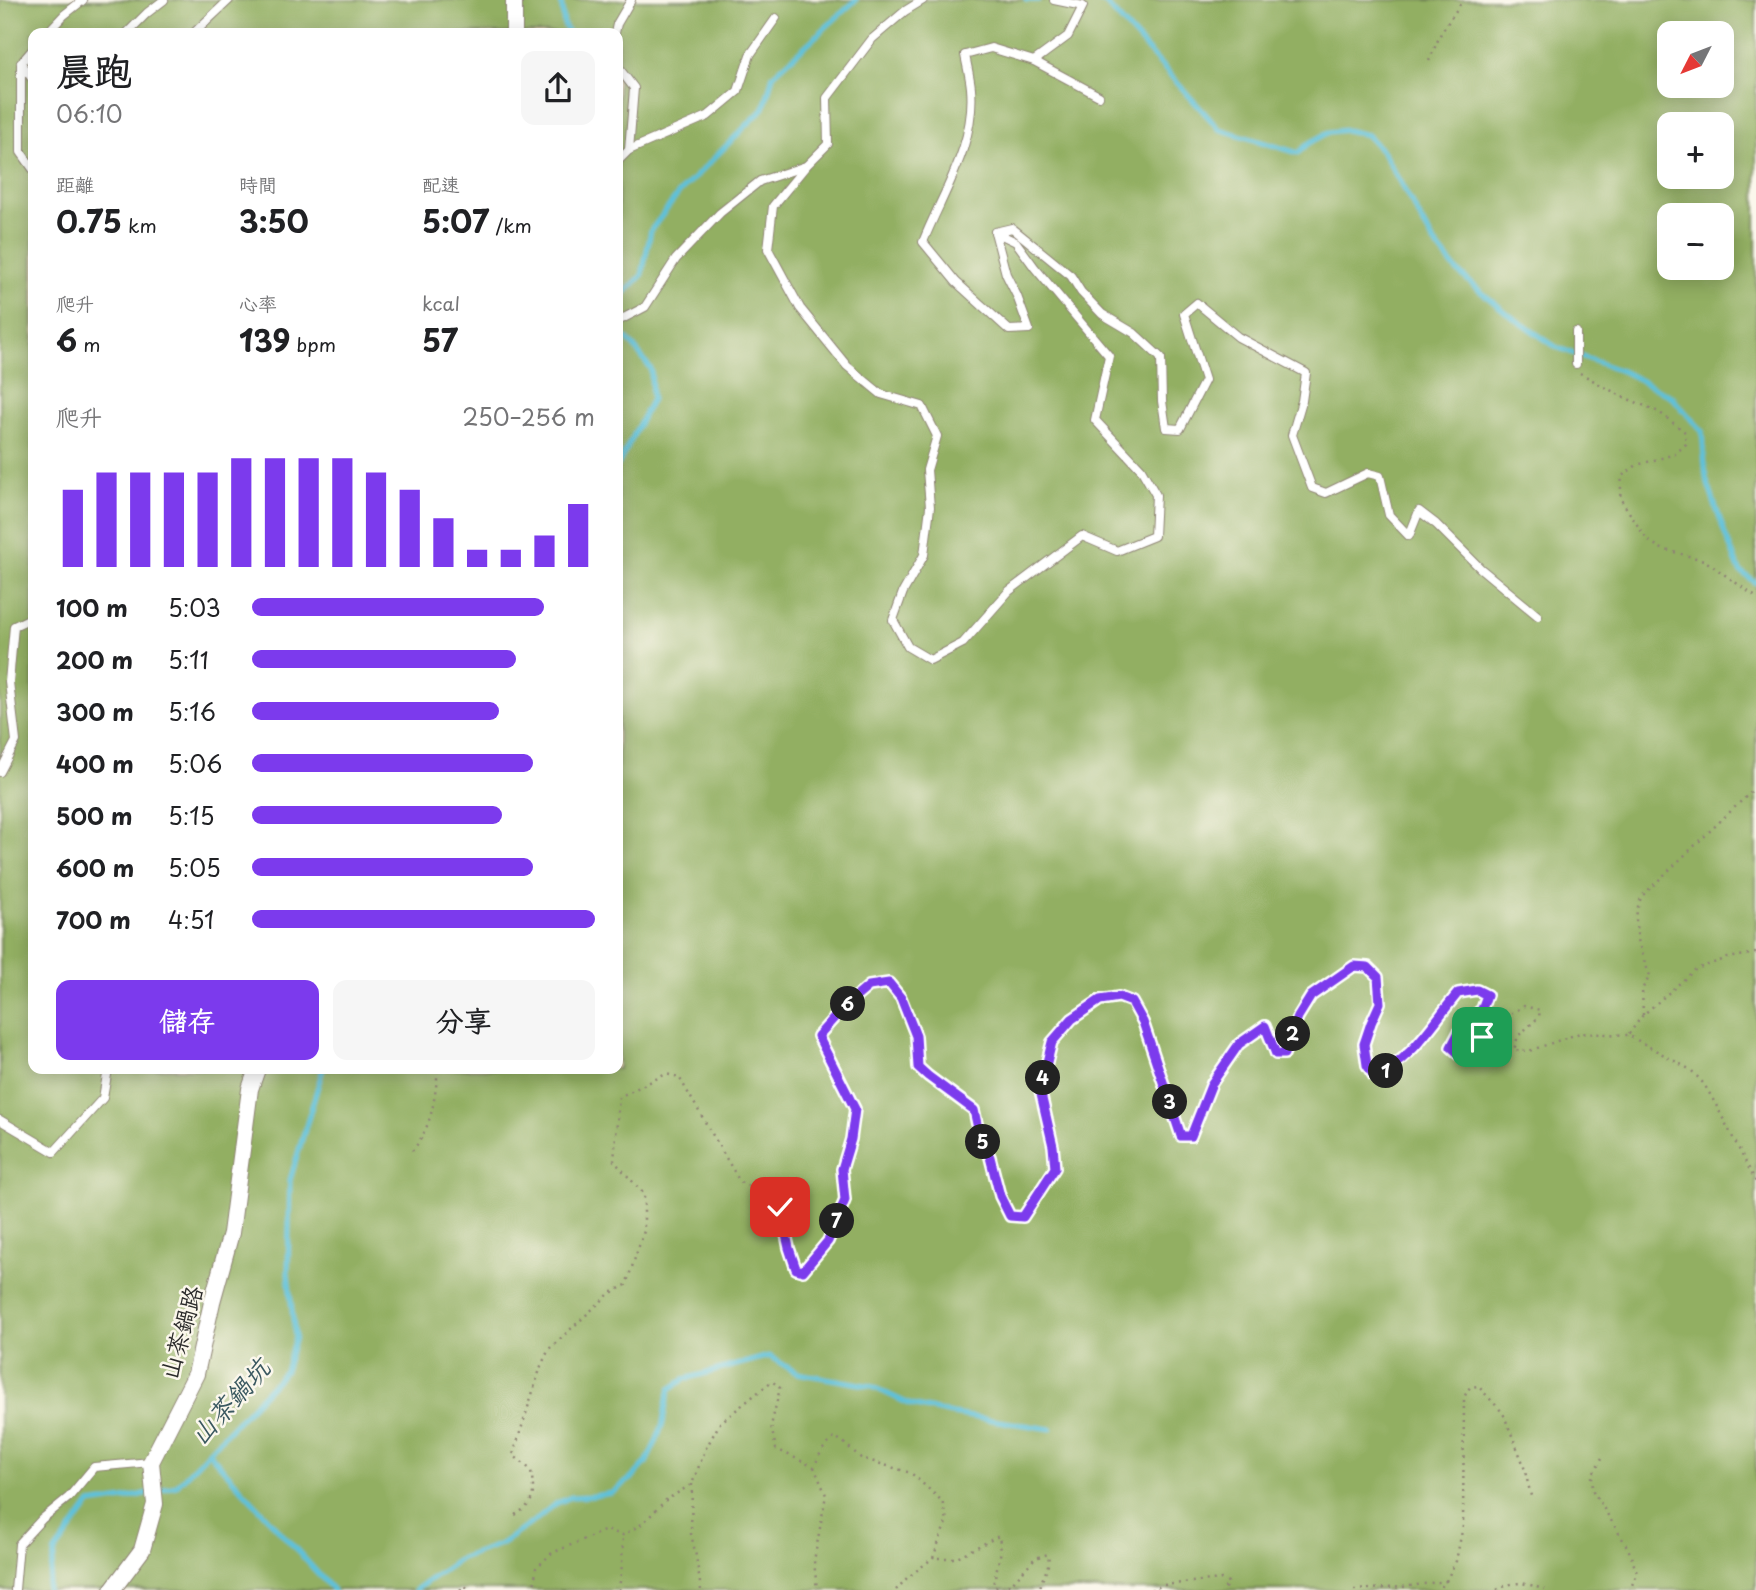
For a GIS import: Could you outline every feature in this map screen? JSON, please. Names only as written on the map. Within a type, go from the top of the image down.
[{"type":"street","points":[[514,0],[514,28]]},
{"type":"street","name":"山茶鍋路","points":[[151,1462],[196,1374],[231,1233],[250,1089],[255,1074]]},
{"type":"street","points":[[112,1590],[142,1550],[155,1504],[151,1462]]},
{"type":"lane","points":[[52,28],[83,0]]},
{"type":"lane","points":[[132,28],[164,0]]},
{"type":"lane","points":[[199,28],[229,0]]},
{"type":"lane","points":[[616,28],[631,0]]},
{"type":"lane","points":[[923,0],[905,11],[872,39],[827,98],[828,144],[773,206],[768,249],[800,308],[847,366],[881,394],[922,406],[937,436],[926,470],[930,507],[924,555],[903,592],[893,620],[908,647],[930,660],[963,643],[1009,591],[1082,536],[1117,551],[1154,536],[1156,495],[1141,468],[1095,420],[1109,356],[1016,242],[995,233]]},
{"type":"lane","points":[[1034,61],[1068,36],[1083,6],[1054,0]]},
{"type":"lane","points":[[623,156],[629,150],[708,116],[738,91],[750,55],[776,18]]},
{"type":"lane","points":[[995,233],[1006,274],[1029,329],[1009,330],[956,282],[923,242],[960,160],[969,125],[971,89],[965,55],[991,48],[1034,61],[1099,96]]},
{"type":"lane","points":[[28,55],[21,63],[21,152],[28,162]]},
{"type":"lane","points":[[21,63],[28,73]]},
{"type":"lane","points":[[623,74],[634,88],[629,150]]},
{"type":"lane","points":[[623,318],[645,307],[676,259],[720,213],[760,181],[806,166]]},
{"type":"lane","points":[[995,233],[1012,228],[1071,276],[1081,292],[1102,314],[1134,333],[1161,358],[1166,428],[1180,429],[1205,380],[1184,314],[1197,303],[1238,337],[1306,373],[1302,401],[1292,435],[1312,488],[1326,493],[1368,473],[1380,476],[1389,514],[1409,536],[1419,511],[1436,524],[1480,568],[1538,616]]},
{"type":"lane","points":[[1576,332],[1576,364]]},
{"type":"lane","points":[[0,772],[16,741],[9,682],[14,626],[28,619]]},
{"type":"lane","points":[[0,1121],[54,1152],[103,1098],[107,1074]]},
{"type":"lane","points":[[15,1590],[19,1544],[42,1519],[69,1497],[94,1467],[151,1462]]},
{"type":"path","points":[[1429,61],[1441,33],[1463,0]]},
{"type":"path","points":[[1576,364],[1579,373],[1621,396],[1659,412],[1685,432],[1686,444],[1675,454],[1637,465],[1622,476],[1620,498],[1647,540],[1662,549],[1704,560],[1756,597]]},
{"type":"path","points":[[1643,1014],[1642,989],[1650,976],[1639,946],[1636,909],[1642,896],[1756,787]]},
{"type":"path","points":[[1628,1035],[1643,1014],[1696,969],[1728,958],[1756,953]]},
{"type":"path","points":[[515,1515],[528,1508],[534,1493],[531,1470],[513,1455],[541,1366],[549,1349],[609,1294],[626,1285],[644,1231],[644,1194],[614,1161],[620,1097],[666,1074],[679,1077],[740,1182],[773,1196],[780,1207],[796,1269],[803,1271],[828,1241],[845,1200],[842,1169],[851,1139],[855,1109],[818,1036],[843,1008],[869,986],[889,983],[901,998],[916,1036],[918,1067],[974,1110],[1000,1196],[1010,1216],[1023,1217],[1055,1168],[1053,1146],[1040,1090],[1052,1042],[1072,1019],[1100,1000],[1119,997],[1132,1002],[1143,1022],[1181,1136],[1191,1136],[1212,1083],[1239,1044],[1265,1026],[1276,1054],[1284,1054],[1298,1017],[1311,996],[1354,966],[1368,967],[1378,977],[1380,1003],[1364,1044],[1367,1065],[1374,1076],[1387,1071],[1411,1051],[1458,993],[1477,990],[1487,995],[1482,1009],[1461,1028],[1451,1047],[1460,1055],[1502,1018],[1524,1006],[1540,1010],[1539,1017],[1518,1037],[1514,1050],[1530,1051],[1580,1033],[1628,1035],[1691,1070],[1698,1077],[1715,1103],[1756,1182]]},
{"type":"path","points":[[412,1151],[420,1141],[434,1107],[437,1074]]},
{"type":"path","points":[[701,1590],[691,1534],[692,1484],[706,1448],[720,1423],[772,1381],[780,1388],[771,1426],[776,1448],[814,1467],[826,1495],[814,1561],[817,1590]]},
{"type":"path","points":[[1439,1590],[1456,1561],[1463,1526],[1464,1397],[1470,1387],[1478,1386],[1503,1413],[1523,1463],[1531,1496]]},
{"type":"path","points":[[814,1467],[822,1450],[835,1437],[860,1458],[911,1474],[942,1501],[947,1520],[933,1558],[896,1590]]},
{"type":"path","points":[[1602,1458],[1592,1475],[1593,1491],[1628,1548],[1637,1573],[1630,1590]]},
{"type":"path","points":[[534,1590],[536,1568],[552,1553],[606,1530],[623,1535],[642,1524],[666,1500],[692,1484]]},
{"type":"path","points":[[619,1590],[623,1535]]},
{"type":"path","points":[[933,1558],[956,1559],[999,1536],[1001,1551],[993,1586],[1002,1589],[1011,1584],[1035,1558],[1048,1554],[1050,1563],[1040,1582],[1040,1590]]},
{"type":"path","points":[[1151,1590],[1163,1585],[1221,1579],[1228,1582],[1224,1590]]},
{"type":"path","points":[[1354,1590],[1446,1581]]},
{"type":"path","points":[[1497,1590],[1507,1584],[1523,1582],[1545,1590]]},
{"type":"path","points":[[460,1590],[465,1586],[470,1590]]},
{"type":"green space","points":[[0,0],[1756,0],[1756,1590],[0,1590]]},
{"type":"waterway","name":"山茶鍋坑","points":[[561,0],[566,28]]},
{"type":"waterway","points":[[623,295],[642,275],[651,230],[679,193],[764,108],[773,75],[856,0]]},
{"type":"waterway","points":[[1026,0],[1038,0]]},
{"type":"waterway","points":[[1094,0],[1105,3],[1219,129],[1298,153],[1309,143],[1329,132],[1346,130],[1367,135],[1383,152],[1433,241],[1456,270],[1480,291],[1556,347],[1624,372],[1671,396],[1702,431],[1706,478],[1726,537],[1740,571],[1756,583]]},
{"type":"waterway","name":"山茶鍋坑","points":[[623,336],[651,369],[652,399],[623,455]]},
{"type":"waterway","name":"山茶鍋坑","points":[[47,1590],[55,1552],[90,1504],[176,1486],[285,1371],[295,1337],[288,1274],[290,1180],[322,1074]]},
{"type":"waterway","points":[[415,1590],[461,1558],[501,1544],[555,1504],[571,1497],[612,1493],[646,1463],[663,1423],[670,1389],[685,1379],[769,1356],[797,1373],[871,1386],[911,1405],[1051,1429]]},
{"type":"waterway","points":[[208,1452],[333,1590]]},
{"type":"route","points":[[780,1207],[796,1269],[803,1271],[828,1241],[845,1200],[842,1169],[851,1139],[855,1109],[818,1036],[843,1008],[869,986],[889,983],[901,998],[916,1036],[918,1067],[974,1110],[1000,1196],[1010,1216],[1023,1217],[1055,1168],[1053,1146],[1040,1090],[1052,1042],[1072,1019],[1100,1000],[1119,997],[1132,1002],[1143,1022],[1181,1136],[1191,1136],[1212,1083],[1239,1044],[1265,1026],[1276,1054],[1284,1054],[1298,1017],[1311,996],[1354,966],[1368,967],[1378,977],[1380,1003],[1364,1044],[1367,1065],[1374,1076],[1387,1071],[1411,1051],[1458,993],[1477,990],[1487,995],[1482,1009],[1461,1028],[1451,1047],[1460,1055],[1482,1037]]}]
